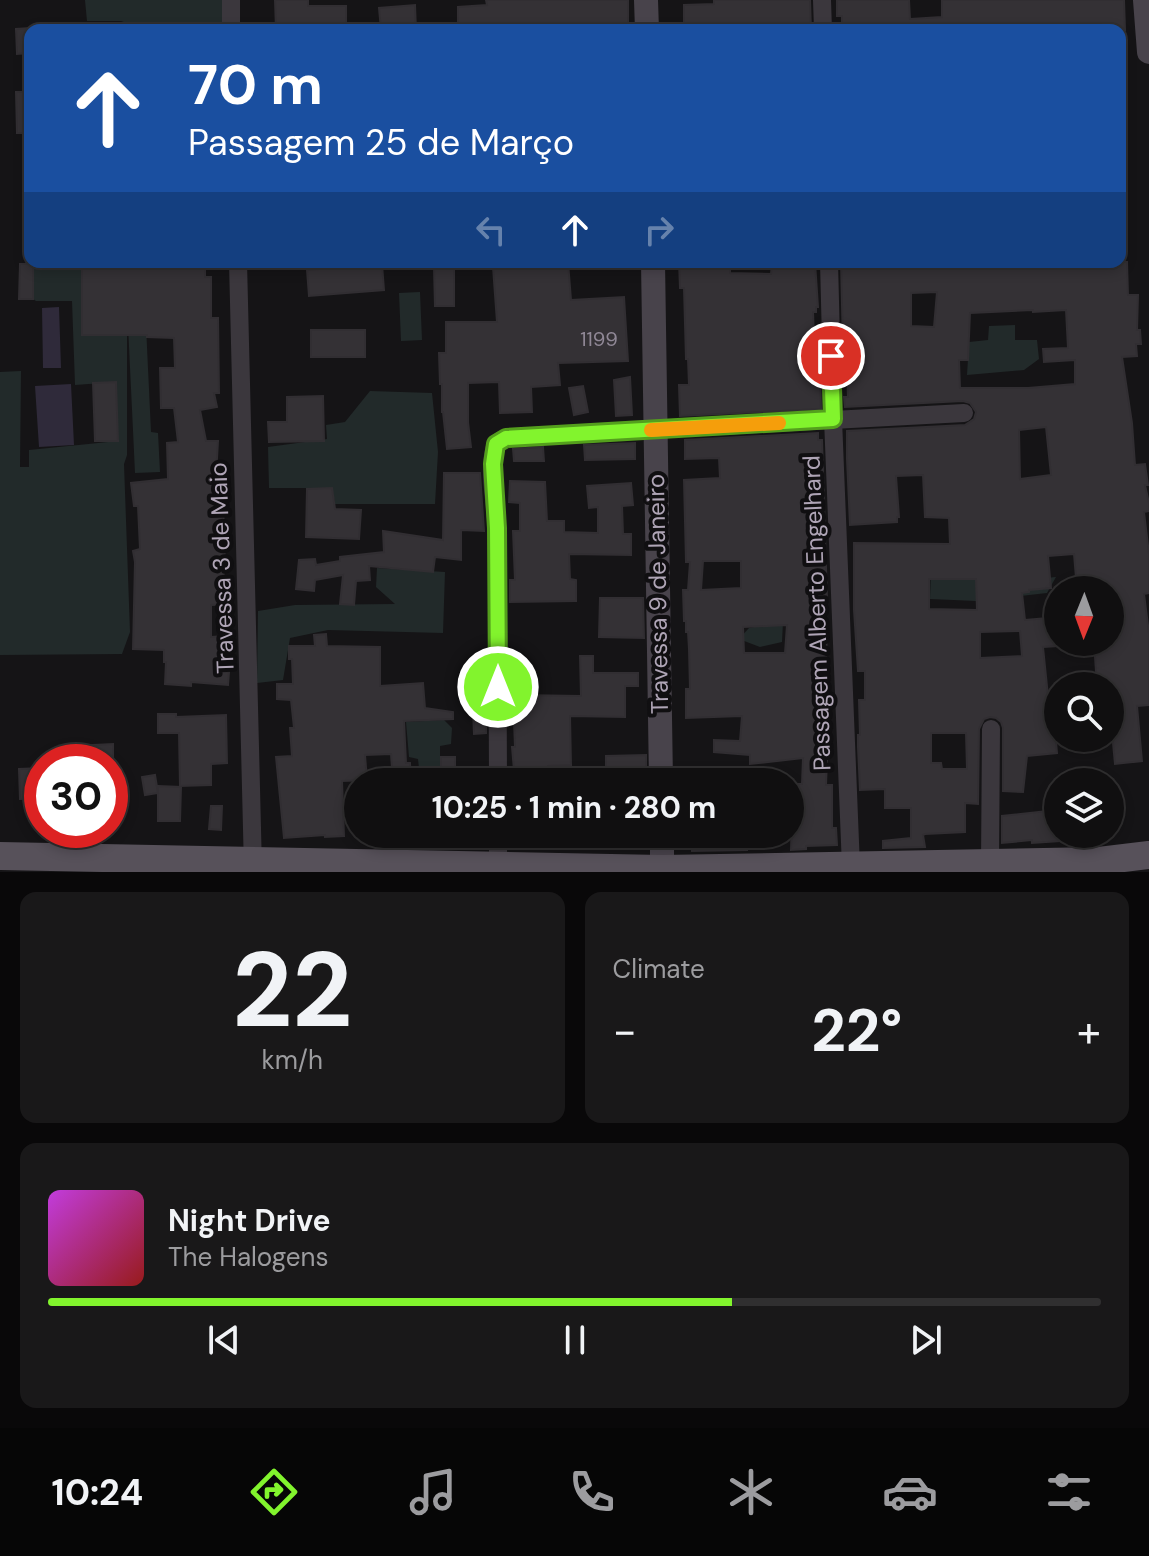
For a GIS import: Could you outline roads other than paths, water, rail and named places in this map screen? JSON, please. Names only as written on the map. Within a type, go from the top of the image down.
[{"type":"main road","points":[[646,0],[647,24]]},
{"type":"main road","points":[[1145,0],[1149,52]]},
{"type":"main road","name":"Travessa 9 de Janeiro","points":[[653,268],[661,768]]},
{"type":"main road","points":[[662,848],[662,871]]},
{"type":"main road","points":[[0,856],[253,867],[498,865],[662,871],[1099,861],[1149,855]]},
{"type":"street","points":[[231,0],[231,24]]},
{"type":"street","points":[[822,0],[823,24]]},
{"type":"street","name":"Travessa 3 de Maio","points":[[238,268],[253,867]]},
{"type":"street","name":"Passagem Alberto Engelhard","points":[[829,268],[851,867]]},
{"type":"street","points":[[498,768],[497,528],[493,464],[494,448],[502,439],[964,413]]},
{"type":"street","points":[[990,863],[991,729]]},
{"type":"street","points":[[498,848],[498,865]]}]
